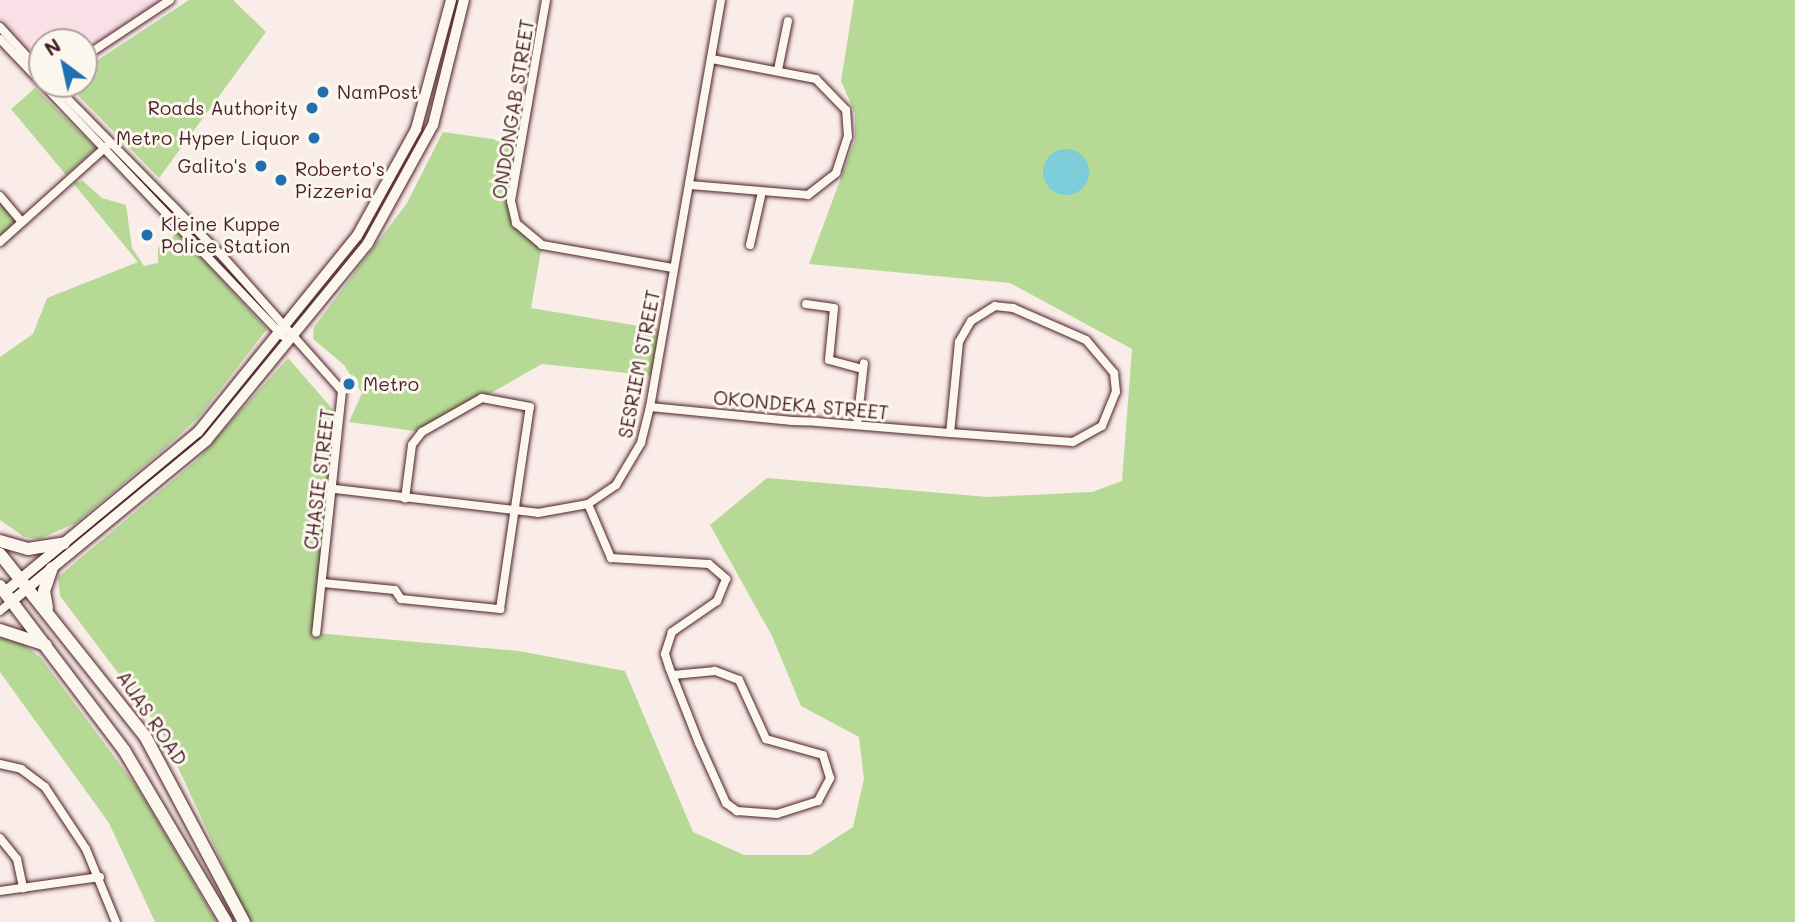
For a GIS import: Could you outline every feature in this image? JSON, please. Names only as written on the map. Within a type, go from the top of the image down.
[{"type":"highway","points":[[0,541],[28,550],[64,543]]},
{"type":"highway","name":"AUAS ROAD","points":[[0,554],[47,608],[145,736],[244,922]]},
{"type":"highway","points":[[47,608],[44,591],[52,568]]},
{"type":"highway","points":[[4,594],[52,649],[164,814],[226,922]]},
{"type":"highway","points":[[0,629],[52,649]]},
{"type":"main road","points":[[25,583],[64,543],[198,432],[291,337],[401,161],[432,86],[451,0]]},
{"type":"main road","points":[[4,594],[52,568],[206,440],[368,243],[417,160],[446,86],[464,0]]},
{"type":"street","points":[[98,48],[170,0]]},
{"type":"street","name":"ONDONGAB STREET","points":[[546,0],[511,201],[516,223],[542,245],[673,268]]},
{"type":"street","name":"SESRIEM STREET","points":[[335,489],[405,499],[551,513],[588,504],[630,466],[650,407],[721,0]]},
{"type":"street","points":[[778,70],[788,20]]},
{"type":"street","points":[[0,27],[28,58]]},
{"type":"street","name":"CHASIE STREET","points":[[0,39],[28,68]]},
{"type":"street","points":[[690,185],[796,198],[823,186],[836,173],[848,137],[846,110],[833,91],[778,70],[712,59]]},
{"type":"street","name":"CHASIE STREET","points":[[58,98],[107,145]]},
{"type":"street","name":"CHASIE STREET","points":[[65,98],[342,391],[335,489],[316,633]]},
{"type":"street","points":[[0,242],[107,145]]},
{"type":"street","points":[[750,245],[761,195]]},
{"type":"street","points":[[0,196],[22,222]]},
{"type":"street","points":[[806,304],[838,309],[829,360],[863,366],[857,425]]},
{"type":"street","name":"OKONDEKA STREET","points":[[650,407],[950,433],[1073,442],[1091,438],[1110,413],[1114,373],[1086,340],[1013,307],[995,306],[963,332],[950,433]]},
{"type":"street","points":[[323,583],[496,611],[503,605],[530,407],[492,399],[477,401],[415,439],[405,499]]},
{"type":"street","points":[[588,504],[611,558],[709,564],[726,579],[724,593],[681,623],[667,641],[673,674],[726,803],[737,811],[777,814],[818,801],[830,778],[823,755],[766,739],[739,680],[715,671],[673,674]]},
{"type":"street","points":[[0,611],[4,594]]},
{"type":"street","points":[[0,764],[21,768],[46,787],[100,877],[116,922]]},
{"type":"street","points":[[0,838],[17,859],[23,888]]},
{"type":"street","points":[[0,891],[100,877]]},
{"type":"shaded area","points":[[0,0],[170,0],[98,48],[98,28],[28,28],[28,58],[0,27]]},
{"type":"green space","points":[[189,0],[233,0],[266,32],[159,178],[81,98],[98,98],[98,60]]},
{"type":"green space","points":[[854,0],[1795,0],[1795,922],[249,922],[161,730],[60,596],[58,577],[197,460],[288,358],[343,421],[316,633],[519,651],[625,671],[693,832],[744,855],[810,855],[853,827],[864,779],[859,737],[801,706],[772,636],[710,525],[767,478],[988,497],[1092,492],[1122,481],[1132,349],[1010,283],[809,264],[855,140],[855,113],[841,81]]},
{"type":"green space","points":[[28,94],[28,98],[45,98],[96,148],[66,175],[11,109]]},
{"type":"green space","points":[[443,132],[521,143],[512,214],[542,245],[531,308],[663,330],[655,376],[542,364],[422,432],[349,422],[362,393],[344,365],[313,339],[314,327],[407,203]]},
{"type":"green space","points":[[83,181],[102,198],[126,205],[132,248],[144,266],[158,263],[158,248],[178,233],[267,329],[198,418],[165,448],[76,523],[39,539],[24,537],[0,520],[0,357],[33,334],[47,298],[138,262],[73,183]]},
{"type":"green space","points":[[0,201],[17,222],[0,237]]},
{"type":"green space","points":[[0,636],[17,639],[41,658],[139,790],[217,922],[155,922],[109,823],[0,672]]},
{"type":"water","points":[[1066,149],[1083,155],[1089,172],[1083,189],[1066,195],[1049,189],[1043,172],[1049,155]]},
{"type":"place","name":"NamPost","points":[[323,92]]},
{"type":"place","name":"Roads Authority","points":[[312,108]]},
{"type":"place","name":"Metro Hyper Liquor","points":[[314,138]]},
{"type":"place","name":"Galito's","points":[[261,166]]},
{"type":"place","name":"Roberto's Pizzeria","points":[[281,180]]},
{"type":"place","name":"Kleine Kuppe Police Station","points":[[147,235]]},
{"type":"place","name":"Metro","points":[[349,384]]}]
